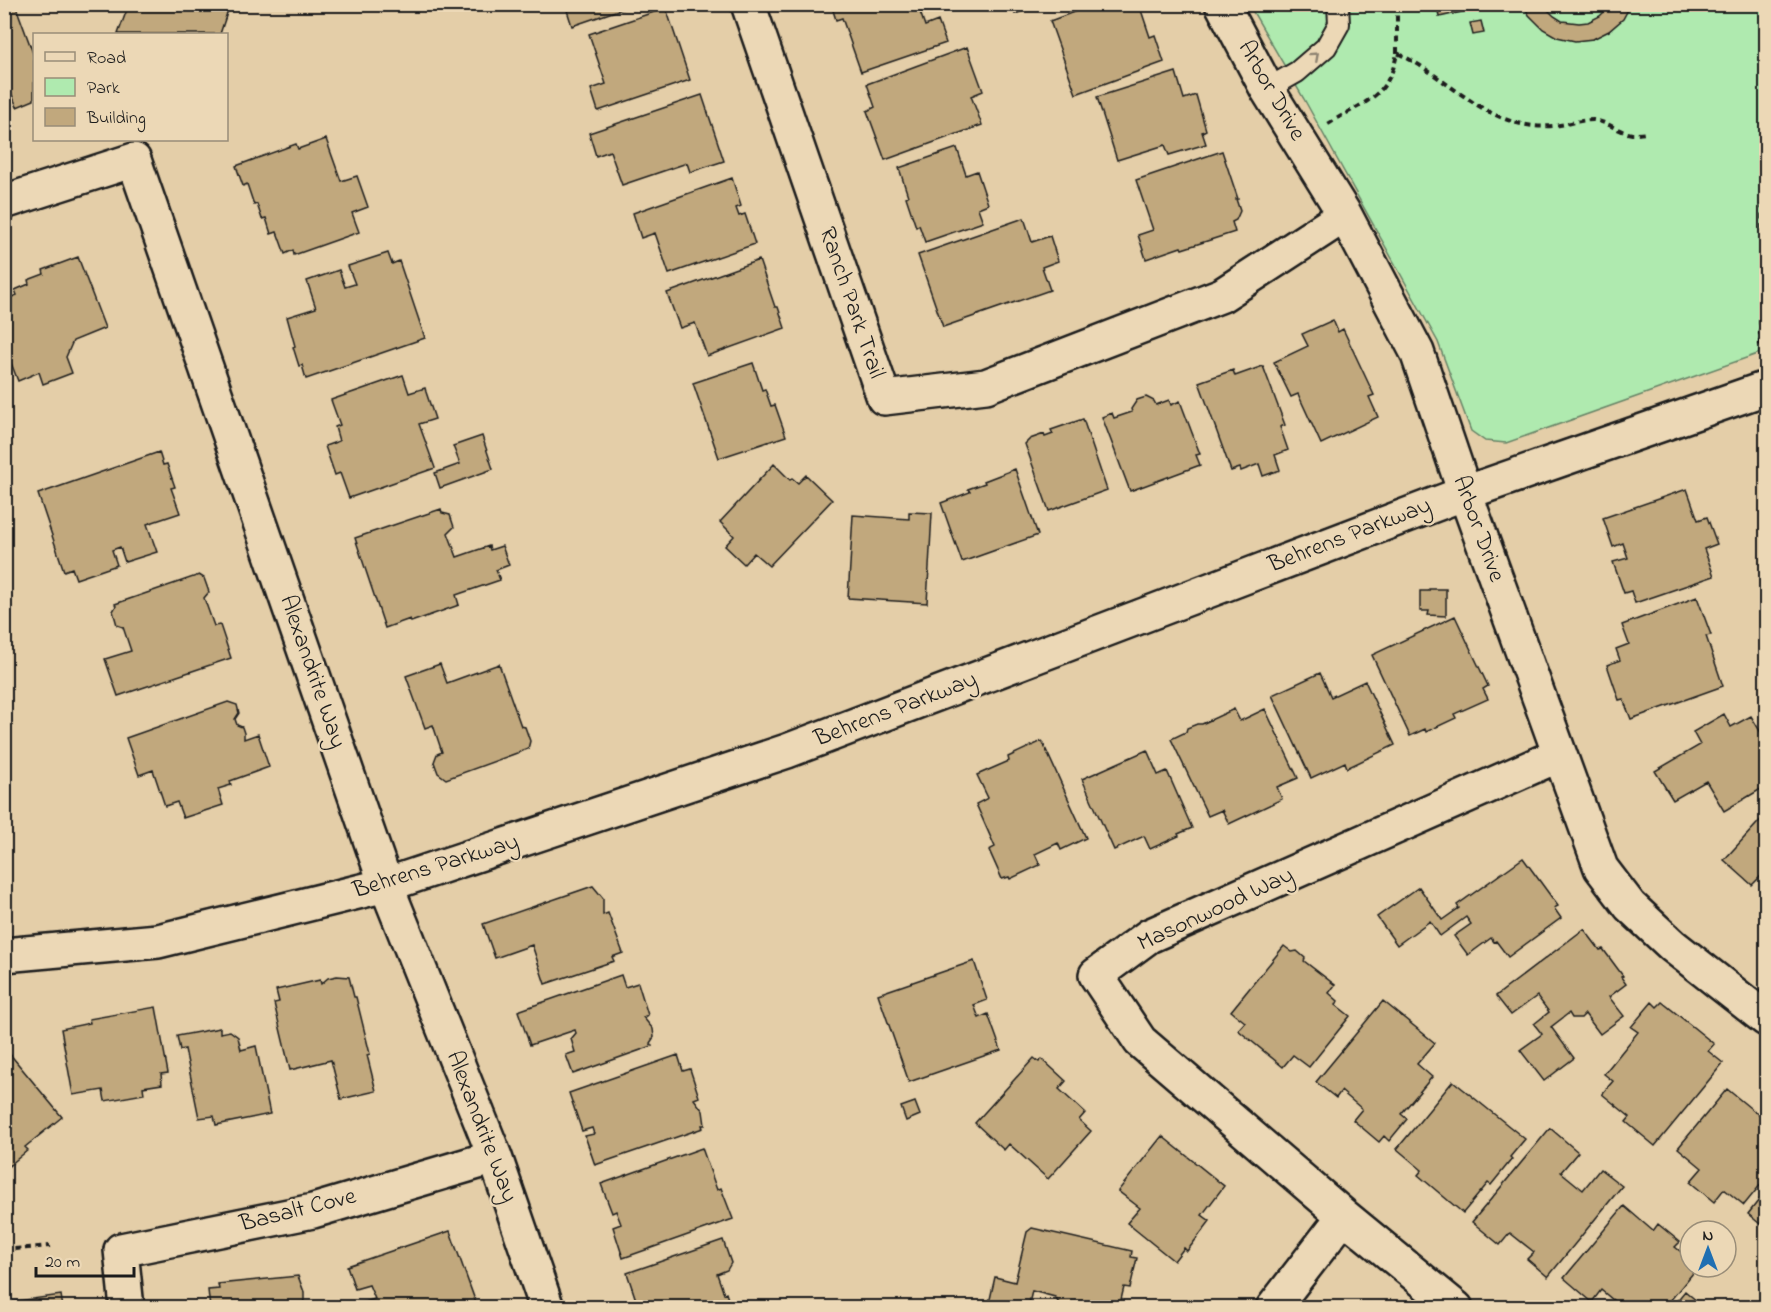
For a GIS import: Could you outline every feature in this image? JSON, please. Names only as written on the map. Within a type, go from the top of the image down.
[{"type":"street","name":"Ranch Park Trail","points":[[748,4],[884,398],[986,386],[1222,295],[1346,215]]},
{"type":"street","name":"Arbor Drive","points":[[1222,4],[1267,89],[1346,215],[1417,352],[1465,493],[1601,868],[1630,906],[1673,946],[1767,1019]]},
{"type":"street","name":"Alexandrite Way","points":[[4,202],[134,160],[386,885],[495,1157],[547,1308]]},
{"type":"street","name":"Behrens Parkway","points":[[4,956],[158,941],[386,885],[788,751],[1465,493],[1766,388]]},
{"type":"street","name":"Masonwood Way","points":[[1455,1308],[1140,1041],[1096,975],[1149,936],[1559,755]]},
{"type":"street","name":"Basalt Cove","points":[[127,1308],[121,1250],[313,1211],[495,1157]]},
{"type":"street","points":[[1273,1308],[1344,1216]]},
{"type":"lane","points":[[1267,89],[1297,72],[1326,47],[1339,24],[1338,4]]},
{"type":"path","points":[[1327,125],[1373,99],[1389,79],[1397,53],[1397,4]]},
{"type":"path","points":[[1766,388],[1760,347],[1767,12]]},
{"type":"path","points":[[1397,53],[1409,58],[1474,104],[1518,123],[1549,126],[1593,120],[1610,124],[1631,134],[1646,133]]},
{"type":"path","points":[[4,1250],[50,1246]]},
{"type":"green space","points":[[1249,5],[1766,5],[1766,351],[1506,443],[1485,441],[1471,431],[1438,342],[1304,99]]},
{"type":"building","points":[[4,4],[15,4],[33,53],[33,100],[17,107],[4,75]]},
{"type":"building","points":[[129,4],[230,4],[220,33],[118,33]]},
{"type":"building","points":[[565,4],[636,4],[572,26]]},
{"type":"building","points":[[831,4],[931,4],[919,9],[925,26],[938,21],[946,43],[861,72],[842,18],[836,20]]},
{"type":"building","points":[[1011,4],[1042,4],[1015,14]]},
{"type":"building","points":[[1095,4],[1139,4],[1150,37],[1155,35],[1164,62],[1076,94],[1050,21]]},
{"type":"building","points":[[1437,4],[1498,4],[1439,17]]},
{"type":"building","points":[[1523,4],[1542,4],[1562,21],[1579,23],[1588,22],[1600,16],[1612,4],[1631,4],[1623,19],[1609,31],[1593,39],[1575,41],[1557,37],[1543,29],[1529,15]]},
{"type":"building","points":[[666,8],[690,80],[598,111],[591,89],[606,84],[589,34]]},
{"type":"building","points":[[1481,21],[1484,33],[1473,35],[1470,23]]},
{"type":"building","points":[[967,47],[983,91],[971,96],[982,125],[885,160],[867,111],[875,107],[867,84]]},
{"type":"building","points":[[1176,72],[1184,99],[1196,95],[1206,130],[1202,132],[1206,144],[1169,155],[1165,145],[1117,160],[1097,97]]},
{"type":"building","points":[[702,95],[724,161],[690,172],[687,163],[622,185],[610,151],[596,156],[589,133]]},
{"type":"building","points":[[326,139],[341,181],[357,176],[368,207],[352,213],[359,232],[294,255],[293,250],[285,254],[277,232],[271,234],[266,218],[262,219],[257,204],[254,205],[247,184],[243,186],[236,166],[296,144],[298,149]]},
{"type":"building","points":[[957,148],[966,175],[977,171],[988,204],[978,208],[983,222],[925,242],[919,225],[916,227],[899,168]]},
{"type":"building","points":[[1222,151],[1240,211],[1236,220],[1232,222],[1235,232],[1146,259],[1138,235],[1153,230],[1136,180]]},
{"type":"building","points":[[732,178],[741,206],[736,208],[739,216],[745,214],[755,244],[669,274],[655,233],[641,238],[633,213]]},
{"type":"building","points":[[1024,218],[1032,242],[1050,236],[1058,261],[1042,267],[1050,290],[943,327],[918,255]]},
{"type":"building","points":[[388,253],[392,264],[399,261],[425,338],[306,379],[293,347],[295,346],[287,317],[316,308],[307,281],[339,270],[345,287],[355,284],[348,266]]},
{"type":"building","points":[[78,257],[105,328],[73,341],[66,357],[72,373],[43,384],[39,372],[18,381],[4,345],[4,300],[17,295],[15,290],[29,284],[28,280],[44,274],[43,270]]},
{"type":"building","points":[[759,260],[775,307],[778,307],[785,328],[707,356],[695,323],[680,328],[667,293]]},
{"type":"building","points":[[1333,320],[1338,332],[1343,329],[1374,395],[1369,397],[1378,417],[1321,444],[1298,394],[1291,397],[1274,362],[1308,346],[1302,334]]},
{"type":"building","points":[[753,363],[762,390],[765,389],[771,406],[775,405],[786,436],[719,458],[693,383]]},
{"type":"building","points":[[1263,366],[1285,425],[1280,427],[1288,450],[1275,455],[1280,470],[1263,476],[1259,464],[1241,471],[1240,468],[1231,471],[1199,382],[1233,370],[1235,376]]},
{"type":"building","points":[[403,375],[409,393],[425,388],[435,419],[419,424],[435,468],[349,498],[340,473],[335,475],[325,446],[339,441],[335,427],[340,425],[331,400]]},
{"type":"building","points":[[1146,397],[1154,401],[1156,405],[1169,400],[1171,405],[1180,401],[1200,454],[1196,455],[1200,465],[1130,491],[1102,417],[1112,413],[1114,418],[1132,412],[1131,409],[1137,400]]},
{"type":"building","points":[[1083,419],[1107,490],[1049,511],[1025,444],[1030,439],[1044,434],[1045,437],[1053,434],[1051,430]]},
{"type":"building","points":[[482,436],[493,469],[440,488],[435,473],[460,464],[453,446]]},
{"type":"building","points":[[159,452],[163,465],[167,464],[175,487],[171,488],[180,513],[147,524],[157,552],[125,562],[120,547],[112,550],[117,565],[76,579],[72,568],[64,571],[38,494]]},
{"type":"building","points":[[774,464],[790,480],[792,478],[798,483],[806,475],[832,500],[769,566],[754,553],[744,564],[725,546],[734,536],[720,522]]},
{"type":"building","points":[[1015,469],[1038,535],[962,562],[941,503],[970,492],[968,489]]},
{"type":"building","points":[[1687,489],[1698,520],[1707,517],[1717,544],[1704,549],[1714,576],[1635,603],[1631,591],[1624,593],[1613,562],[1628,558],[1623,543],[1613,547],[1603,518]]},
{"type":"building","points":[[441,509],[442,513],[450,515],[454,527],[448,533],[457,557],[489,546],[490,550],[502,546],[509,565],[496,570],[500,580],[456,595],[459,605],[411,622],[410,619],[385,628],[355,538]]},
{"type":"building","points":[[909,512],[932,513],[927,603],[848,598],[853,515],[909,519]]},
{"type":"building","points":[[199,575],[204,578],[209,592],[204,598],[214,626],[220,625],[231,658],[118,696],[105,659],[131,651],[123,627],[117,625],[113,611],[115,604]]},
{"type":"building","points":[[1429,589],[1446,589],[1446,616],[1428,615],[1429,611],[1420,611],[1420,591],[1429,591]]},
{"type":"building","points":[[1697,597],[1711,635],[1706,636],[1723,686],[1631,719],[1623,699],[1619,700],[1607,665],[1620,660],[1616,649],[1629,644],[1622,625]]},
{"type":"building","points":[[1455,616],[1488,686],[1483,689],[1488,699],[1454,714],[1456,718],[1426,732],[1425,729],[1410,736],[1372,655]]},
{"type":"building","points":[[440,664],[447,683],[499,664],[521,726],[525,727],[530,741],[528,749],[446,779],[438,773],[434,762],[437,754],[442,752],[433,725],[425,728],[406,676]]},
{"type":"building","points":[[1320,673],[1331,697],[1365,681],[1395,745],[1347,768],[1345,762],[1311,778],[1272,695]]},
{"type":"building","points":[[228,702],[237,705],[239,713],[235,719],[237,725],[242,727],[244,739],[258,734],[269,767],[230,781],[231,785],[218,789],[223,805],[183,818],[177,802],[165,806],[153,770],[139,775],[126,738]]},
{"type":"building","points":[[1234,709],[1240,721],[1265,709],[1298,778],[1277,787],[1282,799],[1229,824],[1222,810],[1208,816],[1171,739],[1186,732],[1187,728],[1202,724]]},
{"type":"building","points":[[1724,714],[1731,727],[1751,716],[1766,741],[1766,786],[1724,811],[1706,781],[1673,800],[1655,771],[1700,745],[1693,732]]},
{"type":"building","points":[[1042,741],[1086,838],[1061,850],[1058,843],[1035,854],[1040,865],[1010,879],[1009,877],[1002,879],[989,850],[995,847],[976,804],[988,798],[977,775],[1009,761],[1008,757]]},
{"type":"building","points":[[1147,750],[1158,775],[1167,771],[1192,828],[1150,849],[1144,836],[1114,850],[1082,779]]},
{"type":"building","points":[[1766,814],[1766,878],[1763,874],[1752,885],[1724,860]]},
{"type":"building","points":[[1523,858],[1558,906],[1554,908],[1561,918],[1508,957],[1491,938],[1468,955],[1454,936],[1471,924],[1466,917],[1440,936],[1430,921],[1397,945],[1377,917],[1419,887],[1442,920],[1459,908],[1457,905]]},
{"type":"building","points":[[593,886],[603,898],[603,915],[608,913],[623,953],[612,957],[614,961],[545,984],[532,945],[495,958],[483,924]]},
{"type":"building","points":[[1584,929],[1600,950],[1603,949],[1623,976],[1621,977],[1626,984],[1609,997],[1624,1016],[1600,1034],[1585,1014],[1581,1018],[1572,1018],[1569,1013],[1551,1027],[1574,1058],[1544,1081],[1520,1050],[1542,1034],[1534,1024],[1549,1012],[1537,996],[1511,1015],[1496,996]]},
{"type":"building","points":[[1284,946],[1292,952],[1297,951],[1305,958],[1304,961],[1335,985],[1329,993],[1338,1001],[1336,1005],[1350,1016],[1309,1067],[1293,1055],[1283,1067],[1238,1030],[1245,1022],[1231,1011]]},
{"type":"building","points":[[974,961],[987,1000],[974,1005],[979,1018],[988,1014],[1001,1050],[909,1082],[878,994]]},
{"type":"building","points":[[621,975],[625,987],[638,983],[648,1015],[643,1017],[653,1029],[654,1037],[650,1043],[652,1046],[573,1074],[566,1055],[575,1052],[571,1039],[576,1033],[575,1030],[530,1045],[518,1011]]},
{"type":"building","points":[[349,977],[354,997],[356,997],[370,1054],[367,1055],[376,1091],[341,1099],[331,1060],[290,1070],[274,1003],[279,1002],[276,990],[320,980],[321,984],[328,978]]},
{"type":"building","points":[[1383,1001],[1435,1043],[1417,1064],[1432,1077],[1401,1114],[1407,1119],[1389,1141],[1384,1136],[1379,1142],[1353,1120],[1362,1109],[1341,1091],[1336,1098],[1316,1082]]},
{"type":"building","points":[[1652,1002],[1657,1007],[1662,1002],[1714,1044],[1708,1051],[1723,1063],[1655,1146],[1626,1122],[1630,1117],[1602,1094],[1613,1081],[1604,1074],[1638,1032],[1631,1027]]},
{"type":"building","points":[[156,1007],[168,1073],[161,1074],[162,1084],[143,1087],[144,1094],[105,1101],[103,1090],[73,1095],[61,1029],[90,1023],[89,1019]]},
{"type":"building","points":[[220,1028],[220,1033],[230,1031],[238,1037],[241,1050],[256,1046],[270,1114],[216,1125],[214,1116],[199,1118],[185,1049],[180,1050],[177,1036]]},
{"type":"building","points":[[4,1047],[62,1117],[25,1147],[28,1150],[4,1170]]},
{"type":"building","points":[[678,1055],[683,1071],[690,1069],[699,1097],[694,1099],[703,1111],[705,1125],[702,1125],[703,1128],[595,1165],[585,1136],[594,1134],[592,1128],[582,1131],[569,1093]]},
{"type":"building","points":[[1034,1058],[1039,1062],[1042,1059],[1066,1081],[1059,1089],[1085,1113],[1079,1120],[1091,1131],[1048,1179],[1009,1144],[1004,1150],[975,1123]]},
{"type":"building","points":[[1453,1081],[1525,1139],[1491,1185],[1488,1183],[1463,1213],[1418,1175],[1422,1170],[1397,1149]]},
{"type":"building","points":[[1727,1089],[1766,1121],[1766,1178],[1744,1205],[1724,1189],[1714,1202],[1690,1182],[1702,1168],[1678,1148]]},
{"type":"building","points":[[915,1102],[920,1115],[906,1121],[901,1107]]},
{"type":"building","points":[[1550,1128],[1578,1152],[1561,1172],[1583,1190],[1600,1169],[1622,1186],[1548,1277],[1527,1259],[1534,1252],[1510,1233],[1500,1245],[1472,1222]]},
{"type":"building","points":[[1162,1136],[1224,1186],[1202,1215],[1210,1221],[1187,1251],[1184,1248],[1174,1261],[1127,1223],[1140,1208],[1118,1191]]},
{"type":"building","points":[[702,1148],[717,1190],[721,1188],[733,1219],[623,1258],[613,1227],[621,1224],[616,1211],[612,1213],[601,1184]]},
{"type":"building","points":[[1766,1191],[1766,1229],[1748,1214]]},
{"type":"building","points":[[1624,1206],[1653,1231],[1658,1224],[1678,1240],[1675,1247],[1678,1249],[1678,1279],[1688,1279],[1664,1308],[1609,1308],[1614,1301],[1601,1290],[1592,1302],[1564,1278]]},
{"type":"building","points":[[1032,1228],[1132,1251],[1131,1257],[1137,1258],[1130,1288],[1124,1287],[1119,1308],[1066,1308],[1060,1305],[1055,1297],[1032,1291],[1028,1308],[988,1308],[995,1277],[1015,1282],[1027,1232]]},
{"type":"building","points":[[450,1231],[476,1303],[472,1305],[473,1308],[359,1308],[361,1303],[375,1299],[369,1285],[355,1289],[347,1266]]},
{"type":"building","points":[[723,1240],[731,1263],[727,1270],[717,1274],[731,1308],[650,1308],[647,1300],[637,1303],[627,1273]]},
{"type":"building","points":[[298,1276],[304,1292],[301,1308],[210,1308],[208,1290],[219,1289],[218,1284]]},
{"type":"building","points":[[1685,1291],[1705,1308],[1671,1308]]},
{"type":"building","points":[[61,1295],[63,1308],[4,1308],[4,1303]]}]
